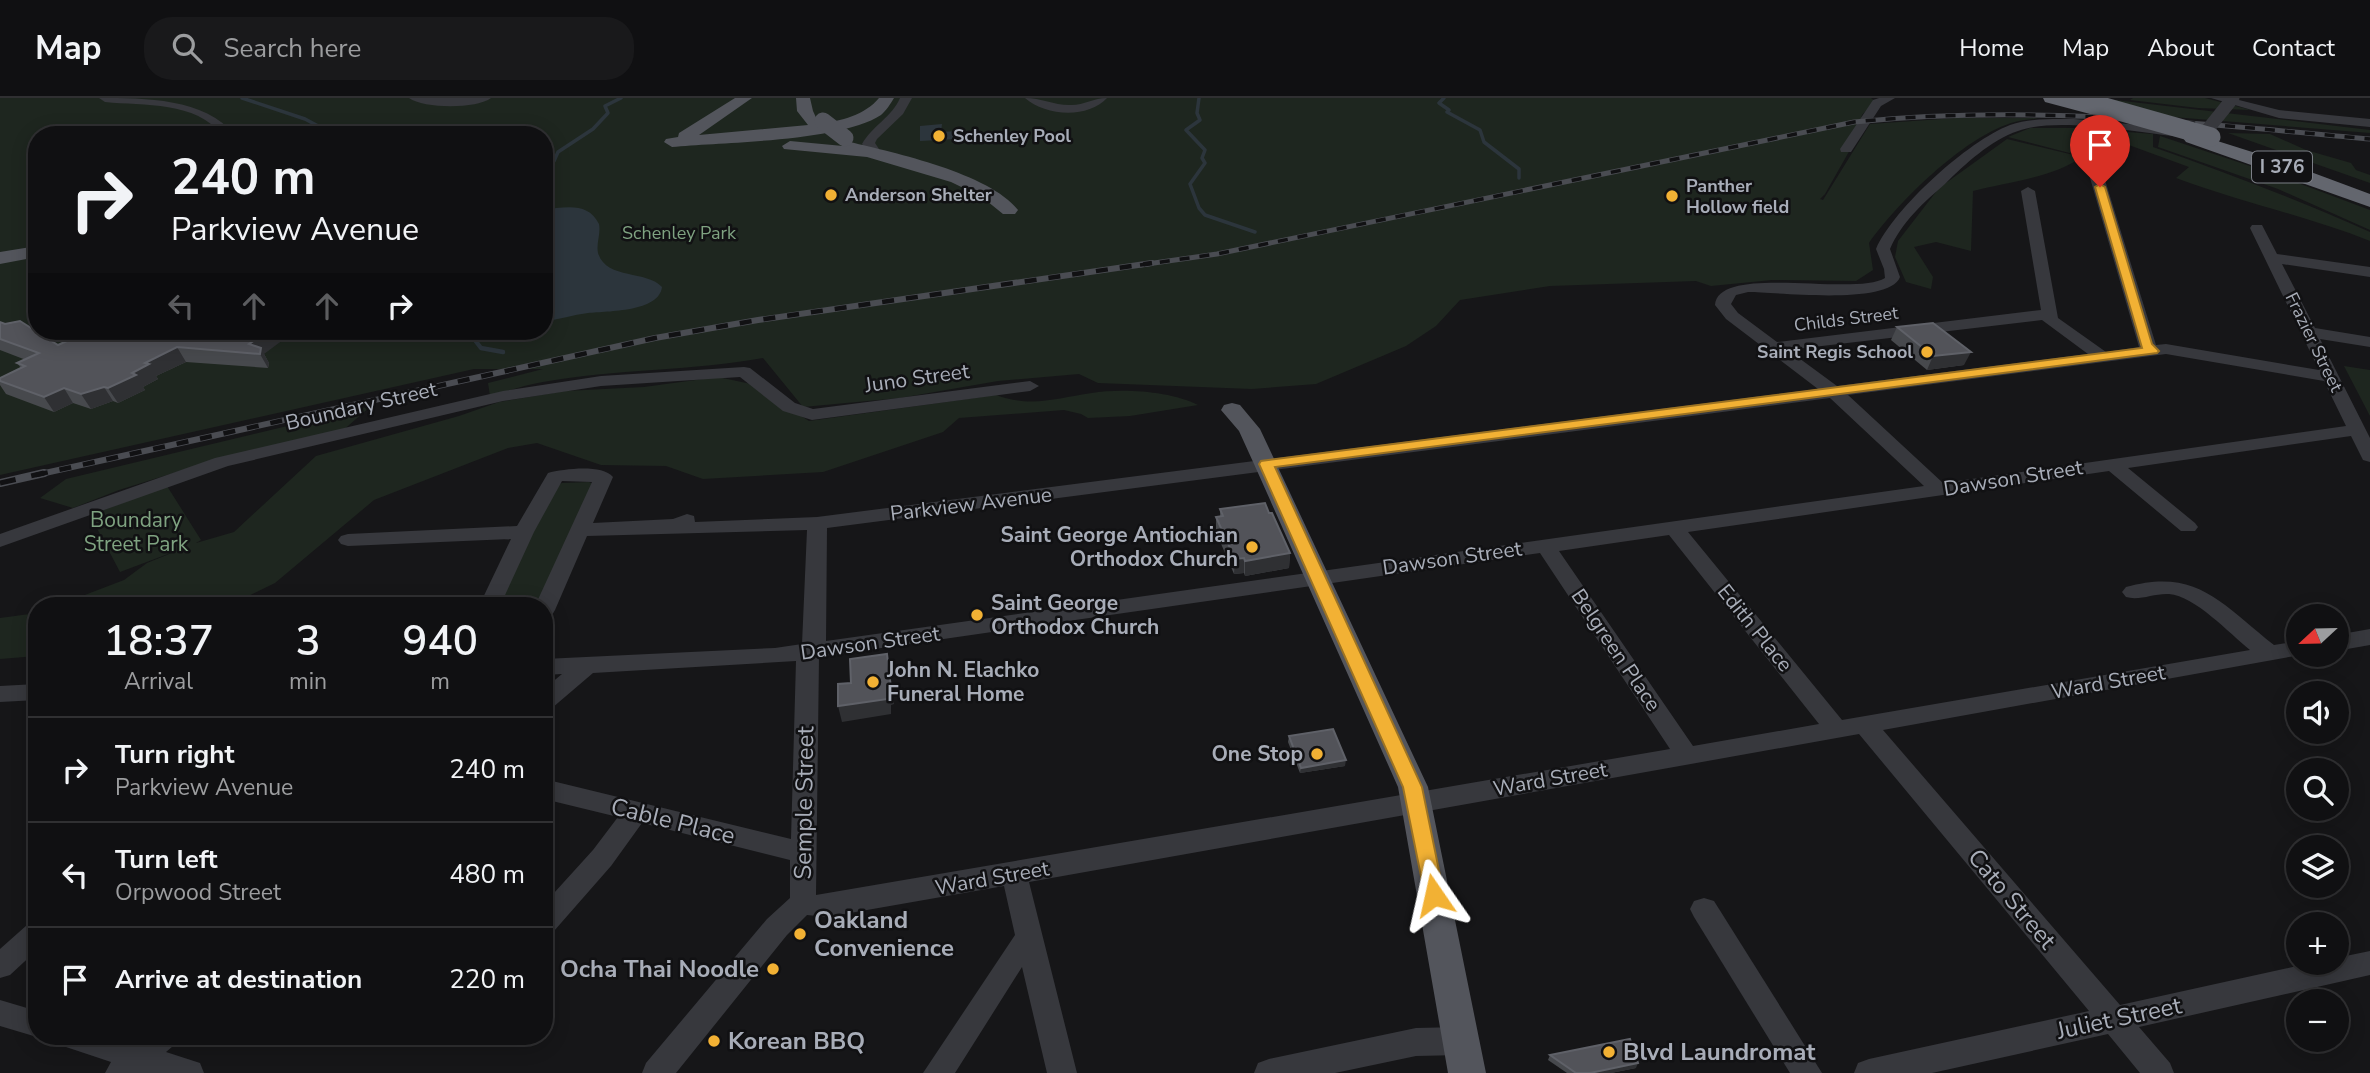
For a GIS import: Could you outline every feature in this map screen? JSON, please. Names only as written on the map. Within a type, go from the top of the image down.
[{"type":"highway","name":"I 376","points":[[2051,98],[2204,134],[2268,163],[2370,201]]},
{"type":"highway","name":"I 376","points":[[2073,98],[2204,134],[2370,193]]},
{"type":"main road","points":[[702,137],[745,98]]},
{"type":"main road","points":[[673,142],[659,147],[702,137],[842,126],[876,114],[885,105],[887,98]]},
{"type":"main road","points":[[702,137],[850,128],[886,113],[895,104],[896,98]]},
{"type":"main road","points":[[811,99],[805,111],[840,139],[871,152],[930,168],[972,184],[1009,210]]},
{"type":"main road","points":[[702,137],[871,152]]},
{"type":"main road","points":[[3,259],[28,253]]},
{"type":"main road","points":[[1232,410],[1249,429],[1266,464],[1417,802],[1467,1073]]},
{"type":"street","points":[[105,98],[200,110],[216,117],[222,126]]},
{"type":"street","points":[[415,98],[443,103],[485,98]]},
{"type":"street","points":[[871,152],[868,145],[872,137],[903,106],[906,98]]},
{"type":"street","points":[[1031,98],[1059,109],[1084,107],[1101,98]]},
{"type":"street","points":[[1846,149],[1877,103],[1889,98]]},
{"type":"street","points":[[2217,98],[2290,116],[2370,123]]},
{"type":"street","points":[[1938,489],[1834,392],[1726,311],[1723,300],[1726,296],[1747,287],[1854,290],[1884,286],[1891,281],[1893,275],[1883,249],[1893,229],[1945,174],[2010,130],[2046,123],[2204,134],[2233,98]]},
{"type":"street","points":[[2092,164],[2146,345],[2152,351]]},
{"type":"street","points":[[2028,191],[2050,320],[2103,357]]},
{"type":"street","name":"Frazier Street","points":[[2257,228],[2370,456]]},
{"type":"street","points":[[2272,258],[2370,272]]},
{"type":"street","name":"Childs Street","points":[[1773,347],[2049,314]]},
{"type":"street","points":[[2309,332],[2370,342]]},
{"type":"street","name":"Parkview Avenue","points":[[676,525],[681,530],[817,523],[2166,349],[2331,377]]},
{"type":"street","name":"Boundary Street","points":[[0,541],[103,502],[222,462],[503,396],[601,381],[744,372],[789,407],[812,415]]},
{"type":"street","name":"Juno Street","points":[[812,415],[1030,386]]},
{"type":"street","name":"Dawson Street","points":[[553,667],[775,656],[2110,463],[2357,430]]},
{"type":"street","name":"Parkview Avenue","points":[[582,530],[676,525],[684,520],[797,515],[884,507],[1240,461],[1266,464]]},
{"type":"street","points":[[2110,463],[2188,527]]},
{"type":"street","points":[[493,597],[524,532],[555,477],[569,474],[604,477],[550,597]]},
{"type":"street","name":"Semple Street","points":[[657,1073],[777,927],[803,902],[806,663],[816,640],[817,523]]},
{"type":"street","name":"Edith Place","points":[[1673,527],[1837,730]]},
{"type":"street","points":[[348,540],[524,532]]},
{"type":"street","name":"Belgreen Place","points":[[1545,545],[1687,756]]},
{"type":"street","points":[[2133,592],[2168,587],[2194,593],[2270,654]]},
{"type":"street","points":[[2349,641],[2370,637]]},
{"type":"street","name":"Ward Street","points":[[803,902],[814,906],[827,906],[2286,651]]},
{"type":"street","points":[[553,694],[586,666]]},
{"type":"street","points":[[0,694],[28,692]]},
{"type":"street","name":"Cato Street","points":[[1865,725],[2159,1073]]},
{"type":"street","name":"Cable Place","points":[[553,791],[785,849],[803,850]]},
{"type":"street","points":[[553,913],[602,858],[636,812]]},
{"type":"street","points":[[1014,874],[1062,1073]]},
{"type":"street","points":[[1704,909],[1807,1073]]},
{"type":"street","points":[[938,1073],[1020,947],[1031,938]]},
{"type":"street","points":[[0,966],[28,941]]},
{"type":"street","name":"Juliet Street","points":[[1869,1073],[2370,962]]},
{"type":"street","points":[[0,1013],[28,1021]]},
{"type":"street","points":[[1269,1073],[1416,1042],[1461,1041]]},
{"type":"street","points":[[91,1045],[130,1065],[189,1073]]},
{"type":"street","points":[[130,1065],[153,1045]]},
{"type":"green space","name":"Schenley Park","points":[[0,98],[1871,98],[1875,101],[1862,115],[1851,148],[1820,199],[1823,200],[1870,124],[1956,118],[2038,118],[2014,122],[1992,131],[1952,157],[1932,174],[1897,209],[1869,243],[1873,270],[1856,281],[1772,280],[1711,286],[1696,281],[1550,286],[1460,300],[1436,326],[1406,346],[1316,384],[1252,389],[1098,383],[1079,374],[998,381],[900,398],[803,407],[763,358],[570,378],[490,396],[488,383],[543,369],[474,369],[0,475]]},
{"type":"green space","points":[[2098,98],[2370,130],[2370,133],[2160,116]]},
{"type":"green space","points":[[2205,98],[2251,110],[2198,108],[2130,100]]},
{"type":"green space","points":[[2030,128],[2077,128],[2153,134],[2153,147],[2263,187],[2343,220],[2370,232],[2370,241],[2176,178],[2189,167],[2126,144],[2074,139],[2085,157],[2008,137]]},
{"type":"green space","points":[[2228,133],[2270,134],[2306,150],[2351,163],[2356,170],[2370,175],[2370,183]]},
{"type":"green space","points":[[2160,136],[2277,175],[2370,210],[2370,230],[2278,189],[2158,147]]},
{"type":"green space","points":[[2007,139],[2082,157],[2044,175],[1973,191],[1971,251],[1936,242],[1914,247],[1933,277],[1931,289],[1906,282],[1895,257],[1898,241],[1939,188]]},
{"type":"green space","points":[[2344,366],[2370,370],[2370,416]]},
{"type":"green space","name":"Boundary Street Park","points":[[718,377],[751,384],[809,421],[996,395],[1033,401],[1131,391],[1160,394],[1198,405],[1130,416],[1088,418],[1064,410],[959,418],[943,432],[823,472],[703,479],[666,466],[601,465],[537,443],[508,448],[374,500],[275,583],[246,597],[80,597],[124,580],[147,563],[184,548],[120,572],[90,515],[167,486],[201,540],[196,543],[234,532],[316,456],[459,416],[499,402],[565,391],[644,387]]},
{"type":"green space","points":[[371,406],[341,432],[199,465],[119,490],[73,508],[40,498],[66,479]]},
{"type":"green space","points":[[562,483],[593,484],[543,597],[499,597],[556,486]]},
{"type":"green space","points":[[28,614],[28,657],[0,659],[0,618]]},
{"type":"shaded area","name":"Schenley Pool","points":[[942,124],[941,132],[957,131],[957,139],[920,141],[920,126]]},
{"type":"shaded area","points":[[576,207],[591,214],[599,224],[598,253],[602,262],[618,271],[655,282],[662,287],[659,295],[643,306],[631,309],[553,320],[553,209]]},
{"type":"building","points":[[20,321],[28,326],[28,340],[50,340],[58,345],[69,340],[255,340],[249,344],[261,348],[260,354],[177,347],[145,363],[149,364],[132,373],[136,375],[108,388],[81,394],[64,388],[44,397],[0,381],[0,378],[25,366],[17,363],[39,353],[0,339],[0,322],[5,324]]},
{"type":"building","points":[[1933,323],[1971,352],[1933,356],[1897,327]]},
{"type":"building","name":"Saint George Antiochian Orthodox Church","points":[[1265,503],[1290,553],[1245,561],[1244,558],[1235,559],[1216,517],[1223,516],[1220,509]]},
{"type":"building","points":[[887,654],[891,689],[888,689],[888,699],[838,706],[838,684],[851,683],[850,659]]},
{"type":"building","name":"One Stop","points":[[1333,729],[1346,760],[1301,768],[1289,736]]},
{"type":"building","name":"Blvd Laundromat","points":[[1630,1039],[1638,1063],[1590,1073],[1576,1073],[1550,1055]]},
{"type":"waterway","points":[[242,98],[318,126]]},
{"type":"waterway","points":[[553,162],[558,152],[593,129],[608,113],[605,106],[621,98]]},
{"type":"waterway","points":[[1199,98],[1197,113],[1200,120],[1186,130],[1205,150],[1202,158],[1205,163],[1190,184],[1199,208],[1205,215],[1255,232]]},
{"type":"waterway","points":[[1444,98],[1439,103],[1449,110],[1447,112],[1480,130],[1484,142],[1519,169],[1519,178]]},
{"type":"waterway","points":[[475,340],[481,348],[503,352]]},
{"type":"railway","points":[[1140,265],[1217,254],[1854,122],[1920,117],[2048,115],[2176,122],[2370,139]]},
{"type":"railway","points":[[36,475],[655,338],[758,320],[1152,263]]},
{"type":"railway","points":[[0,483],[44,473]]},
{"type":"place","name":"Schenley Pool","points":[[939,136]]},
{"type":"place","name":"Anderson Shelter","points":[[831,195]]},
{"type":"place","name":"Panther Hollow field","points":[[1672,196]]},
{"type":"place","name":"Saint Regis School","points":[[1927,352]]},
{"type":"place","name":"Saint George Antiochian Orthodox Church","points":[[1252,547]]},
{"type":"place","name":"Saint George Orthodox Church","points":[[977,615]]},
{"type":"place","name":"John N. Elachko Funeral Home","points":[[873,682]]},
{"type":"place","name":"One Stop","points":[[1317,754]]},
{"type":"place","name":"Oakland Convenience","points":[[800,934]]},
{"type":"place","name":"Ocha Thai Noodle","points":[[773,969]]},
{"type":"place","name":"Korean BBQ","points":[[714,1041]]},
{"type":"place","name":"Blvd Laundromat","points":[[1609,1052]]},
{"type":"route","points":[[1434,895],[1413,787],[1266,464],[2152,351],[2146,345],[2100,187]]}]
